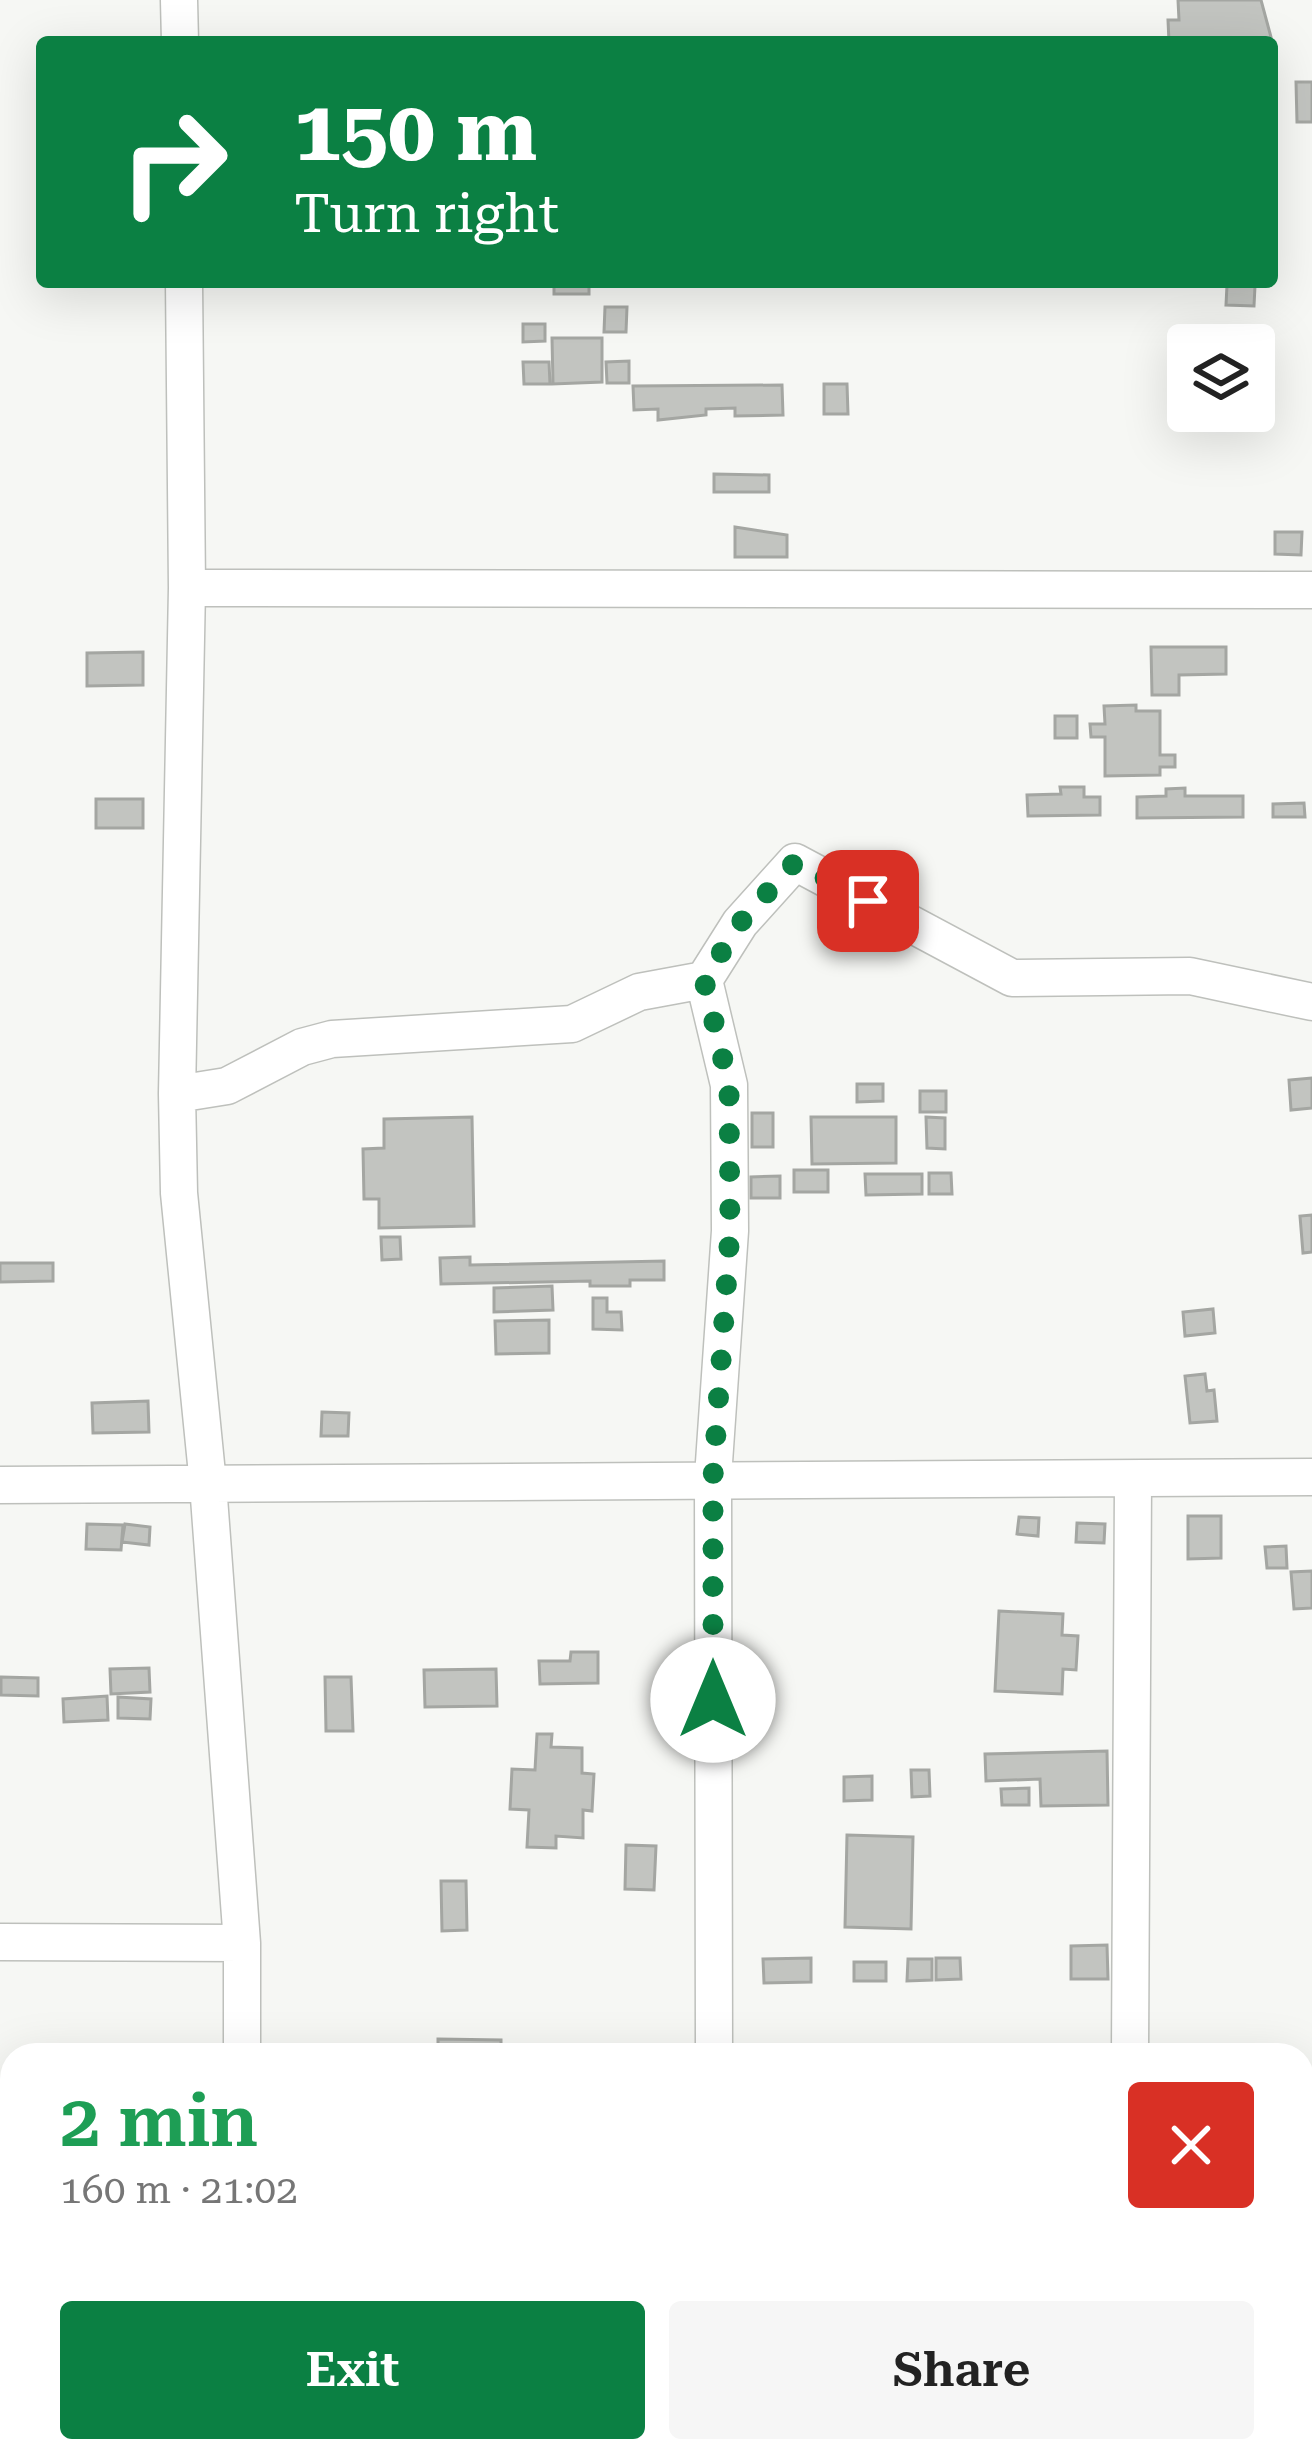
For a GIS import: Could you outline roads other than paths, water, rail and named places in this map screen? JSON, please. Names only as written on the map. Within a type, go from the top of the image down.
[{"type":"street","points":[[179,0],[180,36]]},
{"type":"street","points":[[184,288],[187,588],[179,1193],[208,1484],[242,1943],[242,2043]]},
{"type":"street","points":[[187,588],[1312,590]]},
{"type":"street","points":[[714,2043],[713,1477],[730,1232],[729,1085],[704,980],[740,923],[795,862],[1012,978],[1190,976],[1312,1002]]},
{"type":"street","points":[[177,1094],[227,1086],[302,1047],[332,1039],[572,1024],[639,992],[704,980]]},
{"type":"street","points":[[0,1485],[713,1477],[1133,1482],[1312,1478]]},
{"type":"street","points":[[1130,2043],[1133,1482]]},
{"type":"street","points":[[0,1942],[242,1943]]}]
